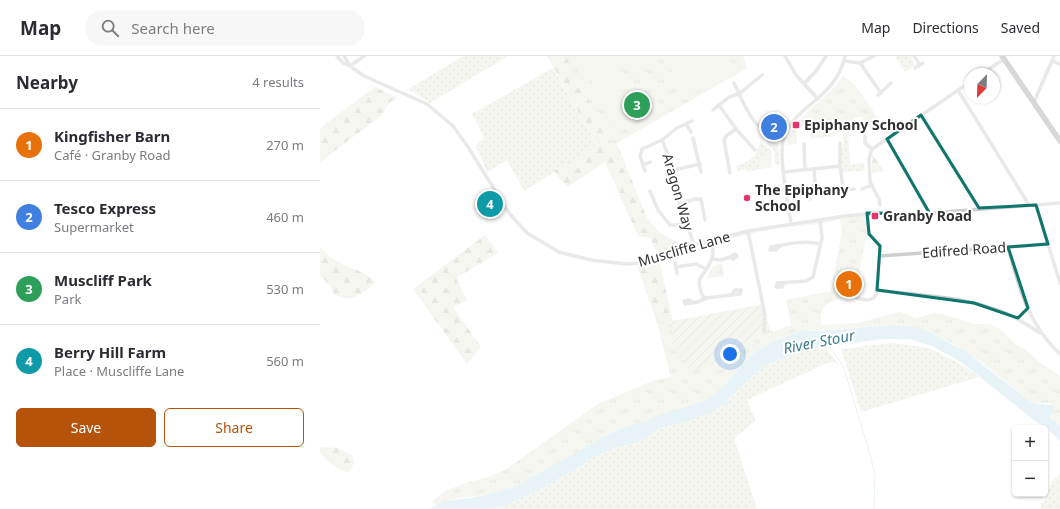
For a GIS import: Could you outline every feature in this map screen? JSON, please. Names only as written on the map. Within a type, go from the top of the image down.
[{"type":"main road","points":[[1003,57],[1060,141]]},
{"type":"main road","points":[[1034,102],[1060,145]]},
{"type":"street","points":[[337,56],[343,64],[350,66],[364,56]]},
{"type":"street","name":"Muscliffe Lane","points":[[344,56],[350,66],[364,76],[426,104],[453,126],[513,218],[527,233],[550,248],[567,255],[591,260],[628,264],[646,262],[694,245],[748,231],[791,223],[867,213],[929,214],[979,208],[1060,203]]},
{"type":"street","points":[[785,56],[796,75],[805,83],[818,99]]},
{"type":"street","points":[[805,83],[816,71],[826,56]]},
{"type":"street","points":[[860,63],[874,56]]},
{"type":"street","points":[[914,56],[922,64],[915,68]]},
{"type":"street","points":[[1034,102],[1054,56]]},
{"type":"street","points":[[989,68],[1003,57]]},
{"type":"street","points":[[791,223],[784,172],[783,140],[795,118],[818,99],[837,78],[845,58],[860,63],[880,94],[891,83]]},
{"type":"street","points":[[1052,61],[1060,64]]},
{"type":"street","points":[[713,110],[729,97],[739,94],[762,75]]},
{"type":"street","points":[[734,83],[748,114],[756,125],[765,133],[783,140]]},
{"type":"street","points":[[880,205],[879,198],[872,185],[869,165],[872,149],[964,86]]},
{"type":"street","points":[[958,90],[1029,205]]},
{"type":"street","points":[[719,105],[736,129],[755,150]]},
{"type":"street","points":[[921,115],[979,208]]},
{"type":"street","points":[[645,171],[640,156],[642,149],[662,140],[677,128],[692,121]]},
{"type":"street","points":[[674,122],[677,128]]},
{"type":"street","points":[[686,124],[691,132]]},
{"type":"street","points":[[730,173],[724,140],[726,136],[736,129]]},
{"type":"street","points":[[865,136],[865,143],[872,149]]},
{"type":"street","points":[[693,138],[701,172]]},
{"type":"street","points":[[887,139],[929,214]]},
{"type":"street","name":"Aragon Way","points":[[662,140],[674,170],[675,189],[694,245]]},
{"type":"street","points":[[840,143],[840,166],[843,192],[854,189]]},
{"type":"street","points":[[804,144],[805,170]]},
{"type":"street","points":[[690,151],[696,150]]},
{"type":"street","points":[[643,165],[650,162]]},
{"type":"street","points":[[674,170],[700,164]]},
{"type":"street","points":[[784,172],[840,166]]},
{"type":"street","points":[[810,199],[809,192],[815,183],[814,169]]},
{"type":"street","points":[[862,189],[872,185]]},
{"type":"street","points":[[650,191],[658,210],[670,225],[686,222]]},
{"type":"street","points":[[680,204],[702,198],[705,220]]},
{"type":"street","points":[[1036,205],[1060,283]]},
{"type":"street","points":[[857,298],[866,301],[872,300],[877,295],[878,290],[880,246],[869,234],[867,213]]},
{"type":"street","points":[[784,283],[806,281],[813,277],[822,238],[820,220]]},
{"type":"street","points":[[748,231],[765,314],[764,332]]},
{"type":"street","points":[[706,298],[703,297],[700,290],[699,280],[712,259],[712,240]]},
{"type":"street","points":[[780,246],[810,242],[821,244]]},
{"type":"street","name":"Edifred Road","points":[[880,256],[1048,244]]},
{"type":"street","points":[[1008,246],[1023,296],[1040,333]]},
{"type":"street","points":[[712,259],[721,260],[730,257]]},
{"type":"street","points":[[675,262],[677,274]]},
{"type":"street","points":[[676,267],[696,264],[706,269]]},
{"type":"street","points":[[878,290],[974,303],[993,308],[1018,318],[1040,333],[1060,354]]},
{"type":"street","points":[[693,303],[706,298],[731,295]]},
{"type":"street","points":[[1018,318],[1028,308]]},
{"type":"highlighted area","points":[[921,115],[979,208],[1036,205],[1048,244],[1008,247],[1028,308],[1018,318],[974,303],[877,290],[880,246],[869,234],[867,213],[930,214],[887,139]]},
{"type":"green space","points":[[464,56],[508,56],[430,103],[408,89]]},
{"type":"green space","points":[[547,56],[566,56],[612,145],[617,143],[647,218],[659,232],[684,246],[658,254],[650,238],[638,236],[605,162],[567,187],[554,171],[597,145]]},
{"type":"green space","points":[[566,56],[743,56],[747,68],[612,146]]},
{"type":"green space","points":[[569,56],[623,56],[626,60],[585,84]]},
{"type":"green space","points":[[625,56],[646,56],[649,59],[636,70]]},
{"type":"green space","points":[[668,56],[729,56],[731,67],[728,73],[699,91],[694,92],[685,87],[676,77],[668,61]]},
{"type":"green space","points":[[895,56],[911,56],[915,65],[905,72]]},
{"type":"green space","points":[[553,68],[597,146],[524,191],[507,160],[487,172],[476,146],[484,137],[472,114]]},
{"type":"green space","points":[[843,76],[856,86],[888,133],[885,135],[878,124],[870,124],[869,120],[863,121],[862,117],[853,118],[854,132],[843,136],[841,124],[834,124],[835,136],[811,139],[809,125],[796,126],[797,144],[787,145],[791,134],[796,125],[803,116],[836,85]]},
{"type":"green space","points":[[615,78],[637,120],[616,132],[594,90]]},
{"type":"green space","points":[[375,87],[398,98],[389,103],[382,115],[320,162],[320,128]]},
{"type":"green space","points":[[848,135],[850,164],[864,163],[865,171],[842,172],[840,152],[843,146],[843,136]]},
{"type":"green space","points":[[767,136],[778,144],[780,166],[775,164],[774,150],[767,144]]},
{"type":"green space","points":[[760,138],[761,143],[771,150],[759,159],[760,169],[747,172],[746,169],[738,171],[736,166],[746,162],[756,153]]},
{"type":"green space","points":[[771,150],[772,167],[760,169],[759,159]]},
{"type":"green space","points":[[872,154],[884,171],[872,173]]},
{"type":"green space","points":[[845,216],[867,216],[840,219],[821,224],[777,228],[681,249],[725,237]]},
{"type":"green space","points":[[867,216],[869,234],[866,239],[855,291],[849,298],[831,301],[824,307],[821,317],[821,325],[857,323],[899,312],[917,318],[933,313],[942,314],[974,324],[990,324],[1003,331],[1015,344],[1025,349],[1039,362],[1060,376],[1060,425],[1056,423],[1059,422],[1058,420],[1054,421],[1051,418],[1050,414],[1054,407],[1050,403],[1032,403],[985,365],[954,344],[917,327],[893,325],[802,330],[768,344],[753,354],[719,391],[707,400],[653,417],[646,422],[631,425],[609,434],[514,487],[487,495],[458,498],[436,505],[432,502],[439,495],[457,486],[505,470],[598,404],[652,381],[671,377],[657,322],[673,322],[763,304],[770,331],[772,330],[773,332],[791,325],[786,300],[831,291],[842,232],[840,219]]},
{"type":"green space","points":[[485,235],[498,253],[456,278],[467,300],[453,307],[481,347],[467,364],[413,289]]},
{"type":"green space","points":[[320,247],[334,259],[362,272],[376,282],[361,294],[351,298],[339,297],[333,294],[331,287],[320,275]]},
{"type":"green space","points":[[659,259],[673,322],[667,322],[671,377],[657,322],[637,266]]},
{"type":"green space","points":[[722,263],[724,276],[706,279],[712,267]]},
{"type":"green space","points":[[760,305],[763,319],[760,330],[753,340],[743,349],[731,356],[693,371],[674,348],[671,331],[667,322]]},
{"type":"green space","points":[[892,343],[929,348],[962,365],[979,377],[861,412],[841,349]]},
{"type":"green space","points":[[822,346],[825,347],[840,365],[834,362],[827,363],[747,400],[756,421],[734,438],[757,509],[486,509],[500,506],[543,488],[597,456],[617,447],[637,443],[662,427],[689,421],[711,413],[720,406],[727,405],[727,400],[765,365],[809,347],[817,348]]},
{"type":"green space","points":[[320,447],[338,448],[352,455],[354,462],[350,472],[346,472],[330,463],[320,453]]},
{"type":"green space","points":[[1060,474],[1060,509],[1040,509],[1045,497],[1048,497],[1048,490],[1052,481]]},
{"type":"water","name":"River Stour","points":[[893,325],[917,327],[927,331],[965,351],[1032,403],[1052,405],[1054,407],[1050,418],[1054,421],[1058,420],[1056,423],[1060,425],[1060,441],[1048,429],[1048,425],[1042,425],[1035,421],[961,362],[932,346],[908,339],[881,339],[817,348],[811,347],[765,365],[727,400],[730,401],[727,405],[720,406],[711,413],[689,421],[662,427],[637,443],[617,447],[597,456],[543,488],[508,504],[486,509],[430,509],[438,504],[448,501],[487,495],[514,487],[609,434],[631,425],[646,422],[653,417],[707,400],[719,391],[753,354],[768,344],[802,330],[820,331]]},
{"type":"waterway","name":"River Stour","points":[[829,346],[843,366],[868,447],[875,474],[874,509]]},
{"type":"place","name":"Muscliff Park","points":[[637,105]]},
{"type":"place","name":"Epiphany School","points":[[796,125]]},
{"type":"place","name":"Tesco Express","points":[[774,127]]},
{"type":"place","name":"The Epiphany School","points":[[747,198]]},
{"type":"place","name":"Berry Hill Farm","points":[[490,204]]},
{"type":"place","name":"Granby Road","points":[[875,216]]},
{"type":"place","name":"Kingfisher Barn","points":[[849,284]]}]
